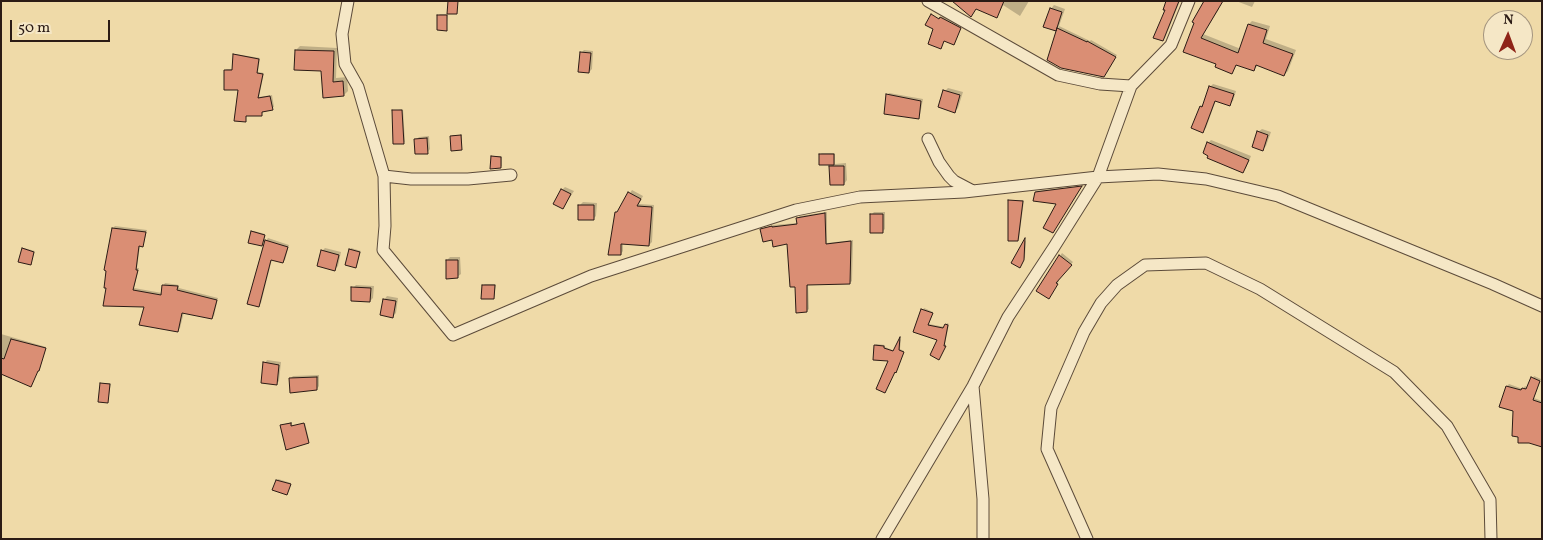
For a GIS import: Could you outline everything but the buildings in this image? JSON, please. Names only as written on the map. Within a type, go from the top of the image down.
[{"type":"street","points":[[348,1],[342,34],[345,64],[358,87],[384,176],[385,226],[383,250],[453,335],[591,276],[796,210],[860,197],[974,191],[1098,176],[1158,174],[1206,179],[1278,196],[1484,280],[1542,306]]},
{"type":"street","points":[[928,1],[1058,74],[1100,84],[1131,86]]},
{"type":"street","points":[[882,539],[973,386],[1008,317],[1098,176],[1131,86],[1170,45],[1189,1]]},
{"type":"street","points":[[928,139],[939,162],[949,176],[954,181],[974,191]]},
{"type":"street","points":[[384,176],[411,179],[468,180],[511,175]]},
{"type":"street","points":[[1087,539],[1047,449],[1050,408],[1084,332],[1101,303],[1117,285],[1146,266],[1206,263],[1260,289],[1394,372],[1447,426],[1490,500],[1491,539]]},
{"type":"street","points":[[973,386],[982,499],[983,539]]}]
